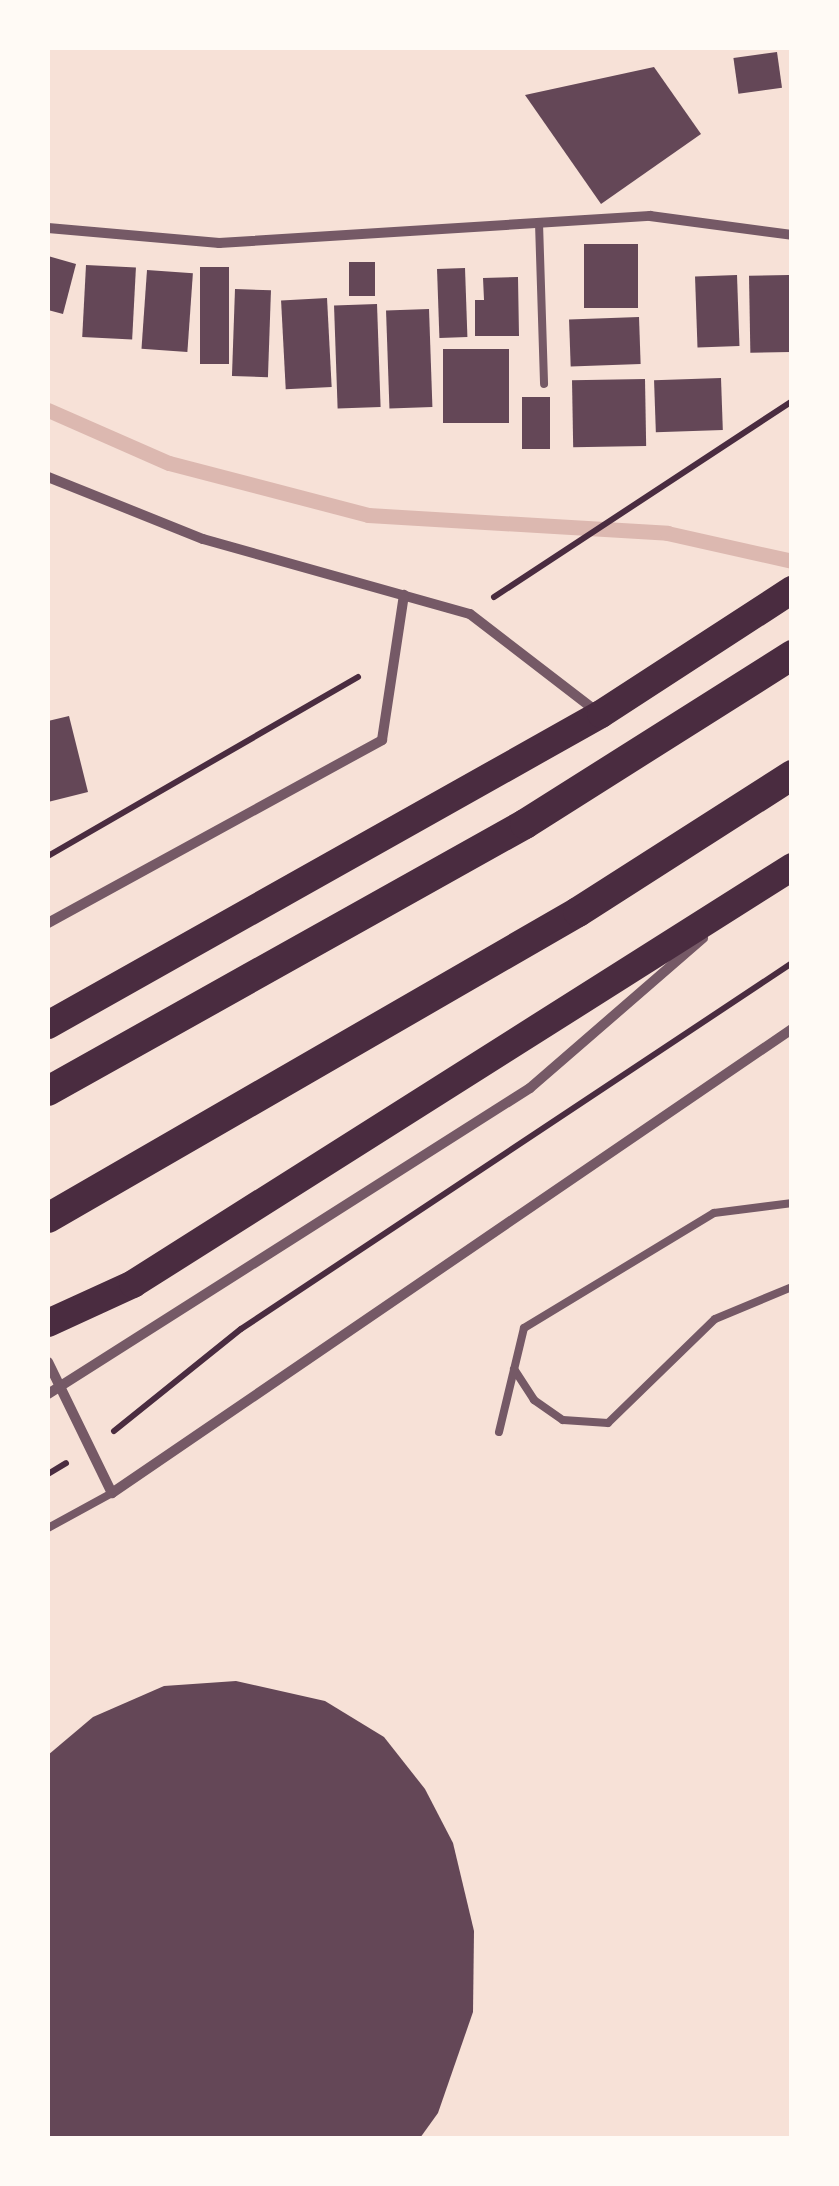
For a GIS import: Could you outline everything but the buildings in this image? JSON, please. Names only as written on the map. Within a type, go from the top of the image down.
[{"type":"highway","points":[[48,1025],[601,714],[792,590]]},
{"type":"highway","points":[[48,1091],[525,824],[792,655]]},
{"type":"highway","points":[[48,1218],[578,912],[792,775]]},
{"type":"highway","points":[[48,1323],[133,1284],[741,904],[792,867]]},
{"type":"street","points":[[48,228],[219,243],[650,216],[792,235]]},
{"type":"street","points":[[48,477],[204,539],[470,614],[601,714]]},
{"type":"street","points":[[48,923],[382,740],[404,595]]},
{"type":"street","points":[[48,1394],[530,1088],[741,904]]},
{"type":"street","points":[[48,1362],[112,1492],[792,1029]]},
{"type":"lane","points":[[539,223],[544,384]]},
{"type":"lane","points":[[498,1432],[524,1328],[714,1213],[792,1203]]},
{"type":"lane","points":[[514,1369],[534,1400],[563,1420],[608,1423],[716,1319],[792,1287]]},
{"type":"lane","points":[[48,1528],[112,1492]]},
{"type":"path","points":[[48,1474],[90,1450],[241,1329],[792,963]]},
{"type":"waterway","points":[[48,410],[169,463],[368,515],[667,533],[792,561]]}]
